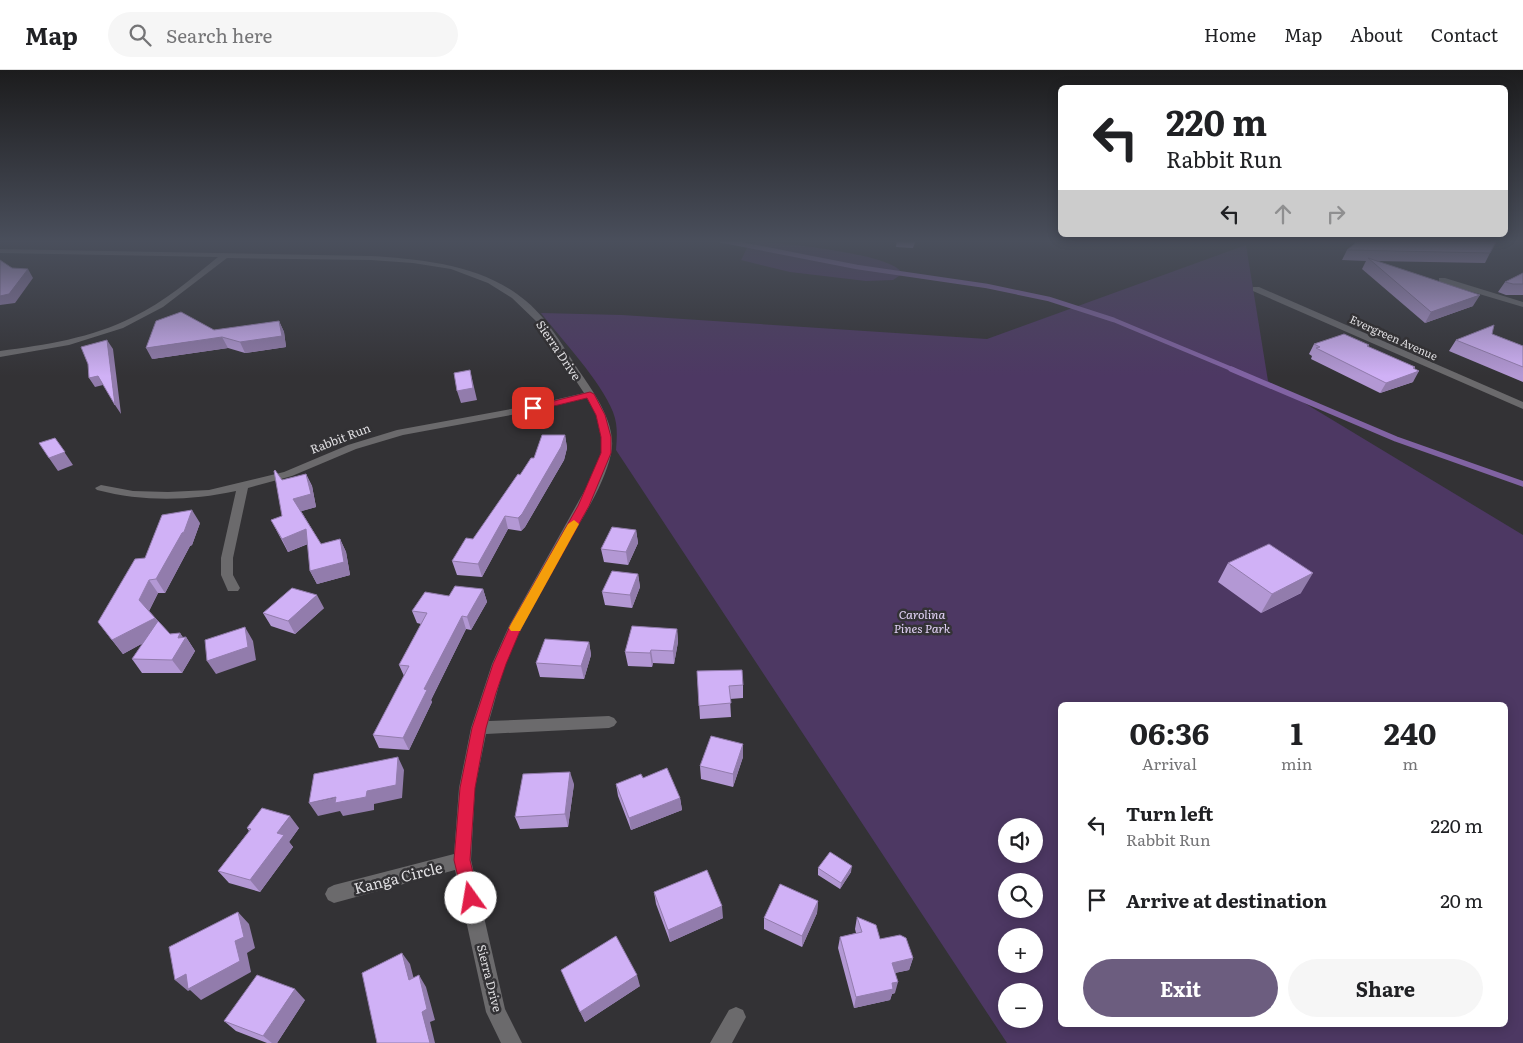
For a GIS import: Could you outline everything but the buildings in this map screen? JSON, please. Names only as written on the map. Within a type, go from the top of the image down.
[{"type":"street","points":[[0,354],[46,348],[134,320],[189,285]]},
{"type":"street","name":"Sierra Drive","points":[[498,285],[515,296],[540,320],[590,394],[601,415],[606,437],[606,453],[583,506],[516,626],[499,664],[479,728],[467,788],[462,860],[496,1012],[512,1043]]},
{"type":"street","points":[[1460,285],[1523,305]]},
{"type":"street","name":"Evergreen Avenue","points":[[1256,289],[1523,406]]},
{"type":"street","name":"Rabbit Run","points":[[100,488],[132,495],[168,496],[209,493],[288,474],[352,447],[380,438],[426,427],[533,408],[590,394]]},
{"type":"street","points":[[233,588],[226,575],[227,558],[243,486]]},
{"type":"street","points":[[479,728],[609,722]]},
{"type":"street","name":"Kanga Circle","points":[[334,894],[462,860]]},
{"type":"street","points":[[720,1043],[736,1017]]},
{"type":"green space","name":"Carolina Pines Park","points":[[1135,285],[1253,285],[1268,381],[1523,535],[1523,1043],[1007,1043],[616,450],[616,422],[600,387],[541,313],[622,315],[987,339]]},
{"type":"waterway","points":[[983,285],[1049,299],[1114,320],[1234,370]]},
{"type":"waterway","points":[[1231,369],[1396,439],[1523,484]]},
{"type":"slow traffic","points":[[515,628],[574,524]]},
{"type":"route","points":[[471,898],[462,860],[467,788],[479,728],[499,664],[516,626],[583,506],[606,453],[606,437],[601,415],[590,394],[533,408]]}]
